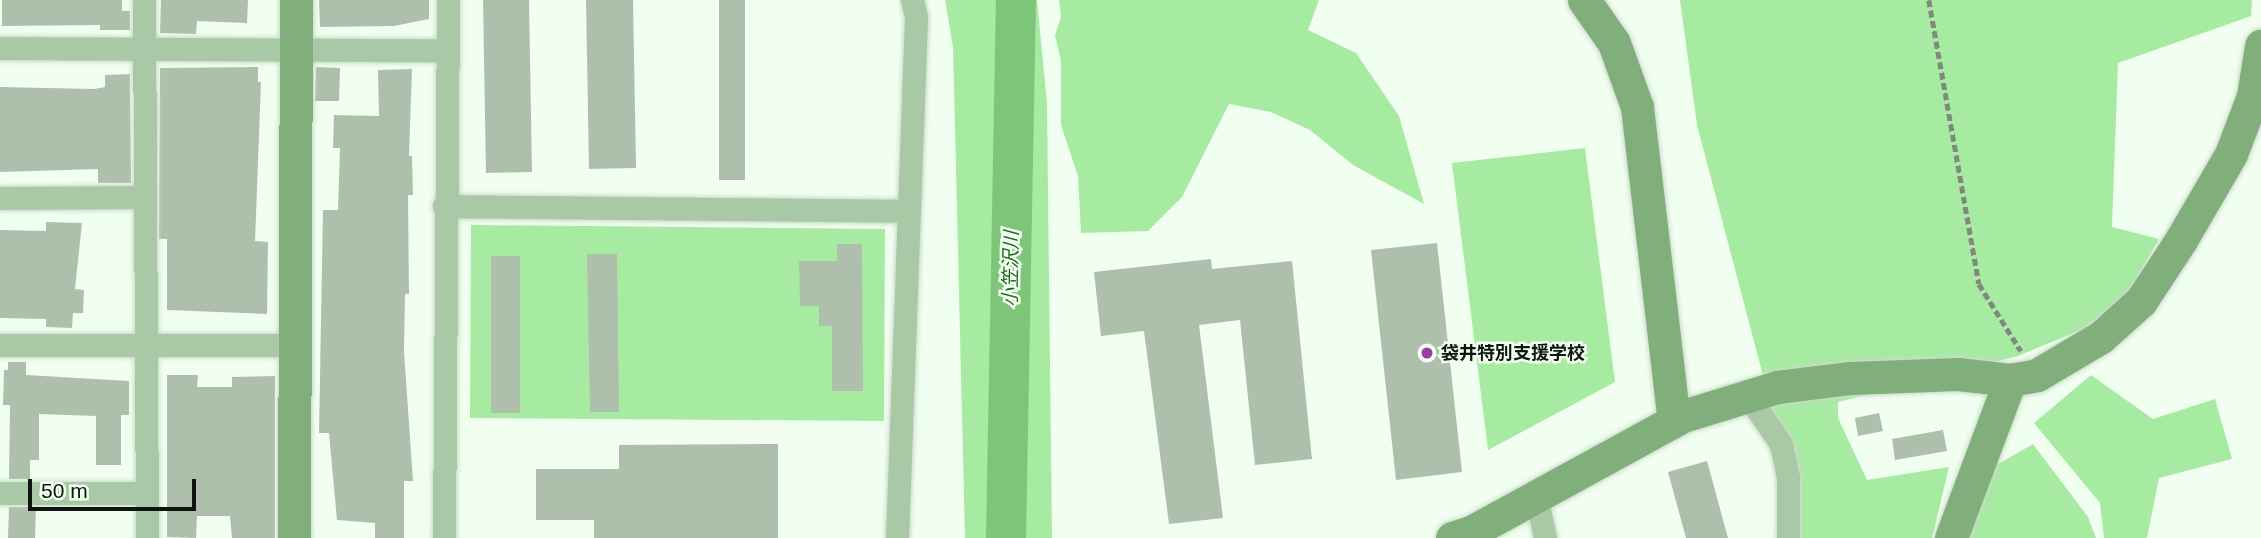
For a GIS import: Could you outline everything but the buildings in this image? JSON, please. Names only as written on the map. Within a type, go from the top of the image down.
[{"type":"street","points":[[144,0],[147,538]]},
{"type":"street","points":[[294,538],[296,0]]},
{"type":"street","points":[[444,538],[444,206],[448,0]]},
{"type":"street","points":[[897,538],[912,0]]},
{"type":"street","points":[[1584,0],[1614,43],[1637,107],[1674,421]]},
{"type":"street","points":[[1452,538],[1674,421],[1777,387],[1850,378],[1958,374],[2023,377],[2101,337],[2141,301],[2231,154],[2257,100],[2261,46]]},
{"type":"street","points":[[0,48],[448,50]]},
{"type":"street","points":[[0,198],[145,197]]},
{"type":"street","points":[[444,206],[908,211]]},
{"type":"street","points":[[0,345],[293,345]]},
{"type":"street","points":[[1951,538],[2023,377]]},
{"type":"street","points":[[1748,396],[1781,444],[1788,478],[1788,538]]},
{"type":"street","points":[[0,493],[147,494]]},
{"type":"street","points":[[1536,495],[1545,538]]},
{"type":"path","points":[[1929,0],[1979,284],[2023,377]]},
{"type":"green space","points":[[945,0],[1037,0],[1047,103],[1052,538],[965,538],[953,47]]},
{"type":"green space","points":[[1059,0],[1319,0],[1308,30],[1356,53],[1399,116],[1424,204],[1353,165],[1310,130],[1271,112],[1229,104],[1182,197],[1148,231],[1081,233],[1078,176],[1061,125],[1061,61],[1055,35],[1061,17]]},
{"type":"green space","points":[[1680,0],[2252,0],[2251,16],[2118,63],[2112,227],[2159,239],[2127,295],[2083,329],[2018,356],[1838,402],[1838,418],[1867,480],[1949,467],[1932,538],[1789,538],[1781,444],[1697,125]]},
{"type":"green space","points":[[1585,148],[1615,382],[1488,450],[1452,163]]},
{"type":"green space","points":[[471,225],[885,229],[884,421],[470,418]]},
{"type":"green space","points":[[2091,375],[2153,419],[2215,399],[2232,459],[2159,478],[2147,538],[2104,538],[2100,503],[2034,423]]},
{"type":"green space","points":[[2033,444],[2088,517],[2096,538],[1964,538],[1993,467]]},
{"type":"waterway","name":"小笠沢川","points":[[1006,538],[1016,0]]},
{"type":"place","name":"袋井特別支援学校","points":[[1427,353]]}]
